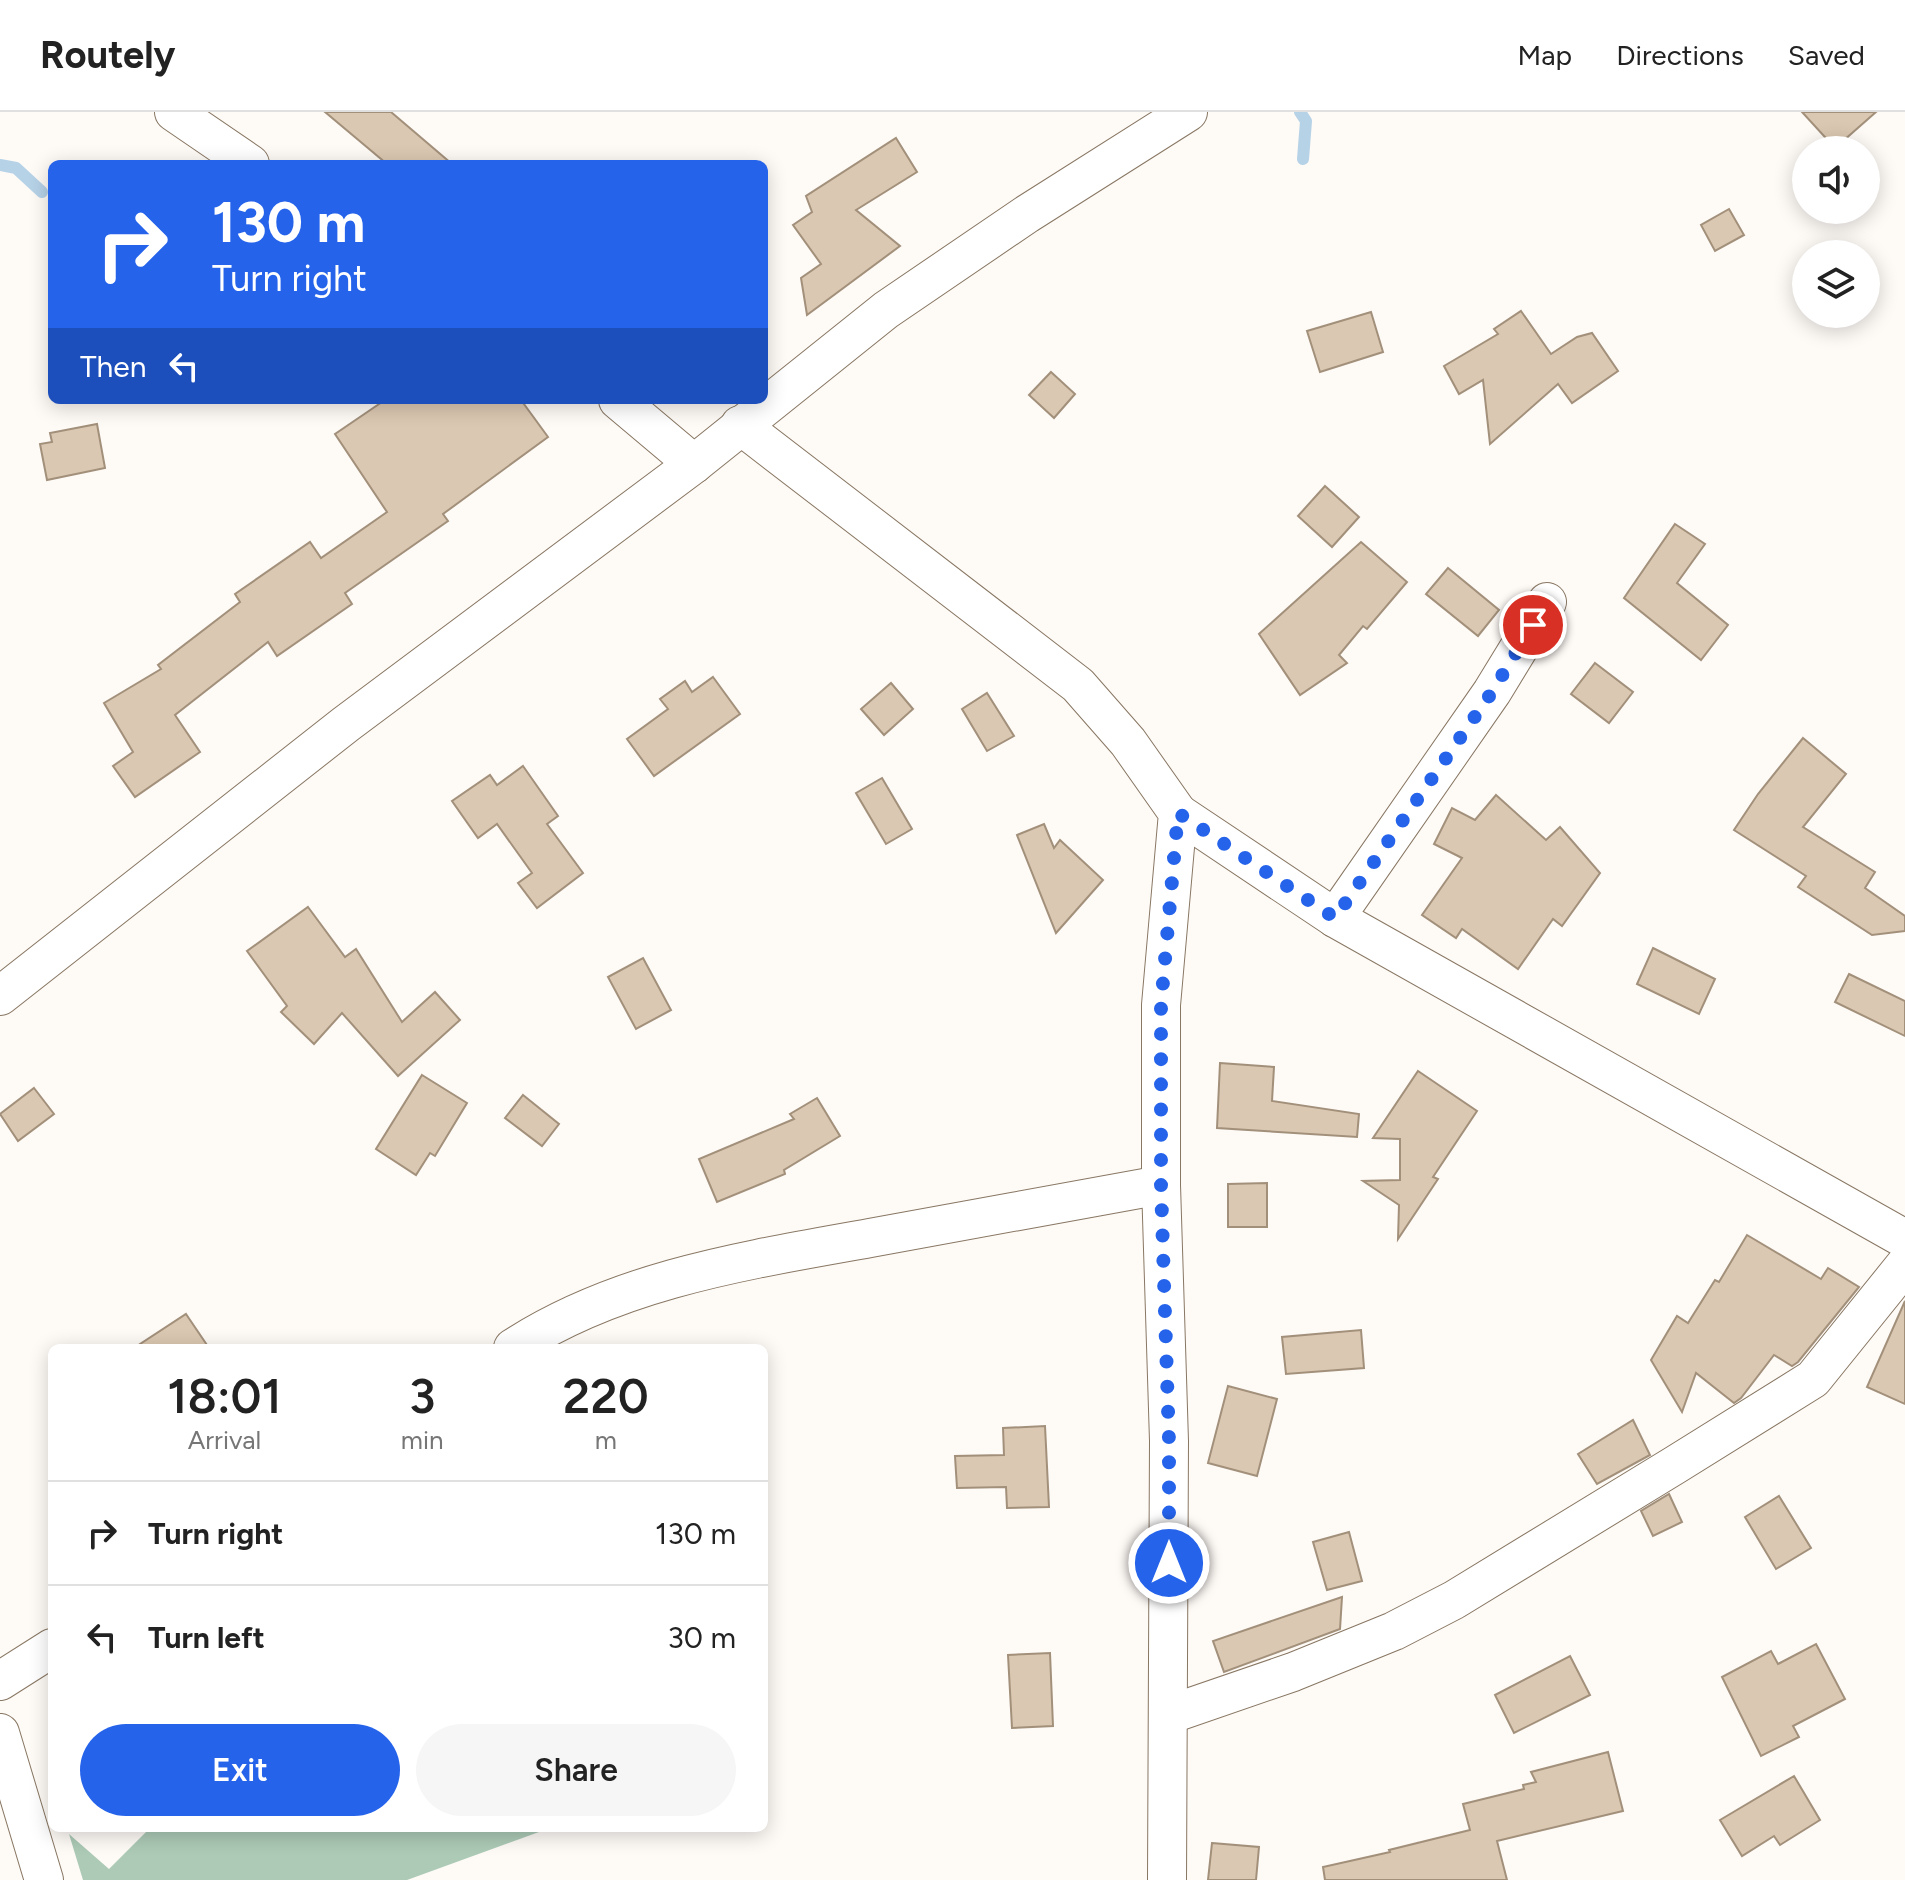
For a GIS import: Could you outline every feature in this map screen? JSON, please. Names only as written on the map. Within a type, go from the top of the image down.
[{"type":"street","points":[[174,112],[244,160]]},
{"type":"street","points":[[768,403],[886,310],[1027,214],[1188,112]]},
{"type":"street","points":[[623,404],[694,464]]},
{"type":"street","points":[[0,996],[346,724],[694,464],[767,404]]},
{"type":"street","points":[[740,425],[1078,685],[1128,742],[1178,813],[1335,918],[1905,1239]]},
{"type":"street","points":[[1335,918],[1492,692],[1547,602]]},
{"type":"street","points":[[1167,1880],[1169,1441],[1161,1185],[1161,1005],[1178,813]]},
{"type":"street","points":[[521,1344],[581,1312],[654,1284],[730,1264],[1161,1185]]},
{"type":"street","points":[[1168,1715],[1293,1672],[1394,1631],[1454,1600],[1813,1379],[1905,1265]]},
{"type":"street","points":[[0,1681],[48,1651]]},
{"type":"street","points":[[0,1733],[44,1880]]},
{"type":"green space","points":[[146,1832],[539,1832],[407,1880],[83,1880],[69,1834],[109,1869]]},
{"type":"building","points":[[325,112],[391,112],[447,160],[382,160]]},
{"type":"building","points":[[1802,112],[1876,112],[1849,136],[1824,136]]},
{"type":"building","points":[[896,138],[917,172],[856,210],[900,246],[807,315],[801,278],[821,264],[793,225],[812,212],[806,196]]},
{"type":"building","points":[[1729,209],[1744,235],[1715,251],[1701,225]]},
{"type":"building","points":[[1521,311],[1551,354],[1577,337],[1592,333],[1618,371],[1572,403],[1558,384],[1490,444],[1483,380],[1459,394],[1444,366],[1498,334],[1494,329]]},
{"type":"building","points":[[1371,312],[1383,352],[1320,372],[1307,331]]},
{"type":"building","points":[[1051,372],[1075,394],[1054,418],[1029,395]]},
{"type":"building","points":[[379,404],[524,404],[548,437],[443,514],[448,521],[345,593],[352,604],[277,656],[268,642],[175,715],[200,752],[135,797],[113,766],[133,752],[104,703],[161,669],[158,665],[240,602],[235,594],[310,542],[321,558],[387,512],[335,434]]},
{"type":"building","points":[[97,424],[105,468],[47,480],[40,444],[52,442],[50,433]]},
{"type":"building","points":[[1325,486],[1359,517],[1332,547],[1298,516]]},
{"type":"building","points":[[1675,524],[1705,544],[1677,583],[1728,625],[1701,660],[1624,598]]},
{"type":"building","points":[[1361,542],[1407,582],[1367,629],[1363,626],[1339,655],[1347,663],[1300,695],[1259,634]]},
{"type":"building","points":[[1448,568],[1499,610],[1478,636],[1426,594]]},
{"type":"building","points":[[1595,663],[1633,692],[1609,723],[1571,694]]},
{"type":"building","points":[[713,677],[740,714],[654,776],[627,739],[668,709],[660,699],[685,681],[692,692]]},
{"type":"building","points":[[891,683],[913,709],[884,735],[861,709]]},
{"type":"building","points":[[987,693],[1014,736],[987,751],[962,709]]},
{"type":"building","points":[[1803,738],[1846,774],[1803,827],[1875,872],[1865,888],[1905,916],[1905,931],[1872,935],[1798,887],[1806,876],[1734,830],[1758,794]]},
{"type":"building","points":[[523,766],[558,816],[547,824],[583,873],[537,908],[518,883],[532,873],[497,824],[478,838],[452,801],[490,775],[497,785]]},
{"type":"building","points":[[882,778],[912,829],[886,844],[856,793]]},
{"type":"building","points":[[1496,795],[1546,840],[1560,827],[1600,873],[1562,926],[1553,919],[1518,969],[1462,929],[1456,938],[1422,915],[1462,858],[1434,844],[1452,808],[1475,820]]},
{"type":"building","points":[[1044,824],[1054,848],[1060,840],[1103,880],[1056,933],[1017,835]]},
{"type":"building","points":[[308,907],[345,957],[356,949],[402,1022],[435,992],[460,1020],[398,1076],[342,1013],[314,1044],[281,1012],[287,1006],[247,951]]},
{"type":"building","points":[[1653,948],[1715,979],[1699,1014],[1637,984]]},
{"type":"building","points":[[643,958],[671,1010],[636,1029],[608,977]]},
{"type":"building","points":[[1849,974],[1905,1001],[1905,1036],[1835,1002]]},
{"type":"building","points":[[1220,1063],[1274,1067],[1272,1101],[1359,1114],[1357,1137],[1217,1128]]},
{"type":"building","points":[[1418,1071],[1477,1111],[1433,1177],[1438,1179],[1398,1239],[1399,1205],[1363,1181],[1400,1180],[1400,1139],[1373,1138]]},
{"type":"building","points":[[422,1075],[467,1103],[435,1156],[430,1153],[416,1175],[376,1149]]},
{"type":"building","points":[[34,1088],[54,1114],[18,1141],[0,1114]]},
{"type":"building","points":[[523,1095],[559,1124],[542,1146],[505,1118]]},
{"type":"building","points":[[817,1098],[840,1136],[784,1170],[785,1174],[717,1202],[699,1159],[794,1119],[790,1114]]},
{"type":"building","points":[[1267,1183],[1267,1227],[1228,1227],[1228,1184]]},
{"type":"building","points":[[1747,1235],[1821,1279],[1828,1268],[1859,1287],[1798,1362],[1792,1366],[1774,1355],[1734,1403],[1696,1373],[1682,1412],[1651,1360],[1677,1316],[1688,1323],[1715,1280],[1719,1282]]},
{"type":"building","points":[[1905,1301],[1905,1404],[1867,1387]]},
{"type":"building","points":[[186,1314],[206,1344],[140,1344]]},
{"type":"building","points":[[1361,1330],[1364,1368],[1286,1374],[1282,1337]]},
{"type":"building","points":[[1228,1386],[1277,1399],[1257,1476],[1208,1463]]},
{"type":"building","points":[[1633,1420],[1650,1455],[1597,1484],[1578,1454]]},
{"type":"building","points":[[1045,1426],[1049,1507],[1007,1508],[1006,1487],[957,1488],[955,1456],[1004,1455],[1003,1428]]},
{"type":"building","points":[[1669,1494],[1682,1522],[1653,1536],[1641,1511]]},
{"type":"building","points":[[1779,1496],[1811,1548],[1776,1569],[1745,1517]]},
{"type":"building","points":[[1349,1532],[1362,1581],[1327,1590],[1313,1542]]},
{"type":"building","points":[[1342,1597],[1340,1629],[1224,1672],[1213,1641]]},
{"type":"building","points":[[1816,1644],[1845,1699],[1793,1726],[1799,1737],[1761,1756],[1722,1677],[1771,1651],[1778,1664]]},
{"type":"building","points":[[1050,1653],[1053,1726],[1012,1728],[1008,1655]]},
{"type":"building","points":[[1570,1656],[1590,1695],[1514,1733],[1495,1695]]},
{"type":"building","points":[[1608,1752],[1623,1811],[1497,1841],[1507,1880],[1325,1880],[1323,1867],[1470,1830],[1463,1804],[1524,1789],[1523,1785],[1536,1782],[1531,1772]]},
{"type":"building","points":[[1794,1776],[1820,1820],[1780,1845],[1774,1836],[1742,1856],[1720,1820]]},
{"type":"building","points":[[1212,1843],[1259,1847],[1256,1880],[1208,1880]]},
{"type":"waterway","points":[[1300,112],[1306,121],[1303,159]]},
{"type":"waterway","points":[[0,165],[16,168],[42,192]]},
{"type":"route","points":[[1169,1563],[1169,1441],[1161,1185],[1161,1005],[1178,813],[1335,918],[1492,692],[1533,625]]}]
